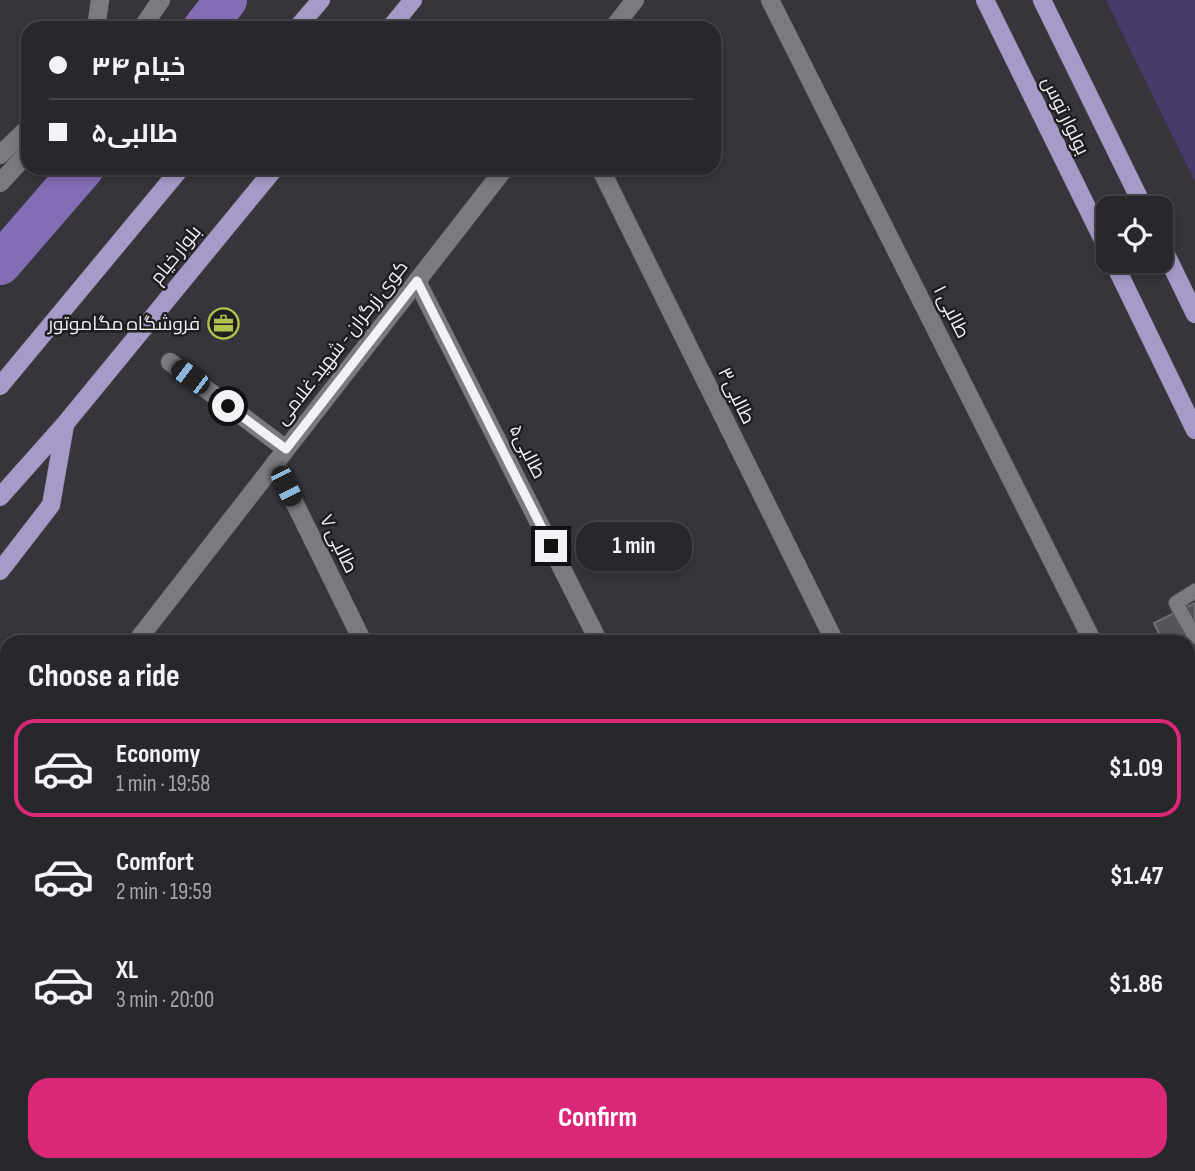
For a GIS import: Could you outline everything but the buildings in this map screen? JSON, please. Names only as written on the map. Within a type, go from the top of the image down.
[{"type":"main road","points":[[303,21],[321,0]]},
{"type":"main road","points":[[396,21],[414,0]]},
{"type":"main road","name":"بولوار توس","points":[[985,0],[1096,226]]},
{"type":"main road","name":"بولوار توس","points":[[1042,0],[1138,196]]},
{"type":"main road","points":[[0,386],[175,175]]},
{"type":"main road","name":"بلوار خیام","points":[[0,497],[65,424],[269,175]]},
{"type":"main road","points":[[1173,269],[1195,314]]},
{"type":"main road","points":[[1119,273],[1195,430]]},
{"type":"main road","points":[[0,571],[51,505],[65,424]]},
{"type":"street","points":[[97,21],[100,0]]},
{"type":"street","points":[[147,21],[161,0]]},
{"type":"street","points":[[618,21],[635,0]]},
{"type":"street","name":"طالبی ۱","points":[[770,0],[1089,635]]},
{"type":"street","points":[[0,155],[21,135]]},
{"type":"street","points":[[0,183],[21,160]]},
{"type":"street","name":"کوی زرگران - شهید غلامی","points":[[141,635],[500,175]]},
{"type":"street","name":"طالبی۳","points":[[603,175],[832,635]]},
{"type":"street","name":"طالبی۵","points":[[417,281],[595,635]]},
{"type":"street","points":[[170,362],[281,456]]},
{"type":"street","name":"طالبی ۷","points":[[281,456],[360,635]]},
{"type":"lane","points":[[1194,635],[1176,603],[1195,591]]},
{"type":"shaded area","points":[[1106,0],[1195,0],[1195,182]]},
{"type":"waterway","points":[[210,21],[226,0]]},
{"type":"waterway","points":[[0,264],[77,175]]},
{"type":"place","name":"فروشگاه مگاموتور","points":[[223,324]]},
{"type":"route","points":[[228,406],[286,449],[417,281],[551,546]]}]
